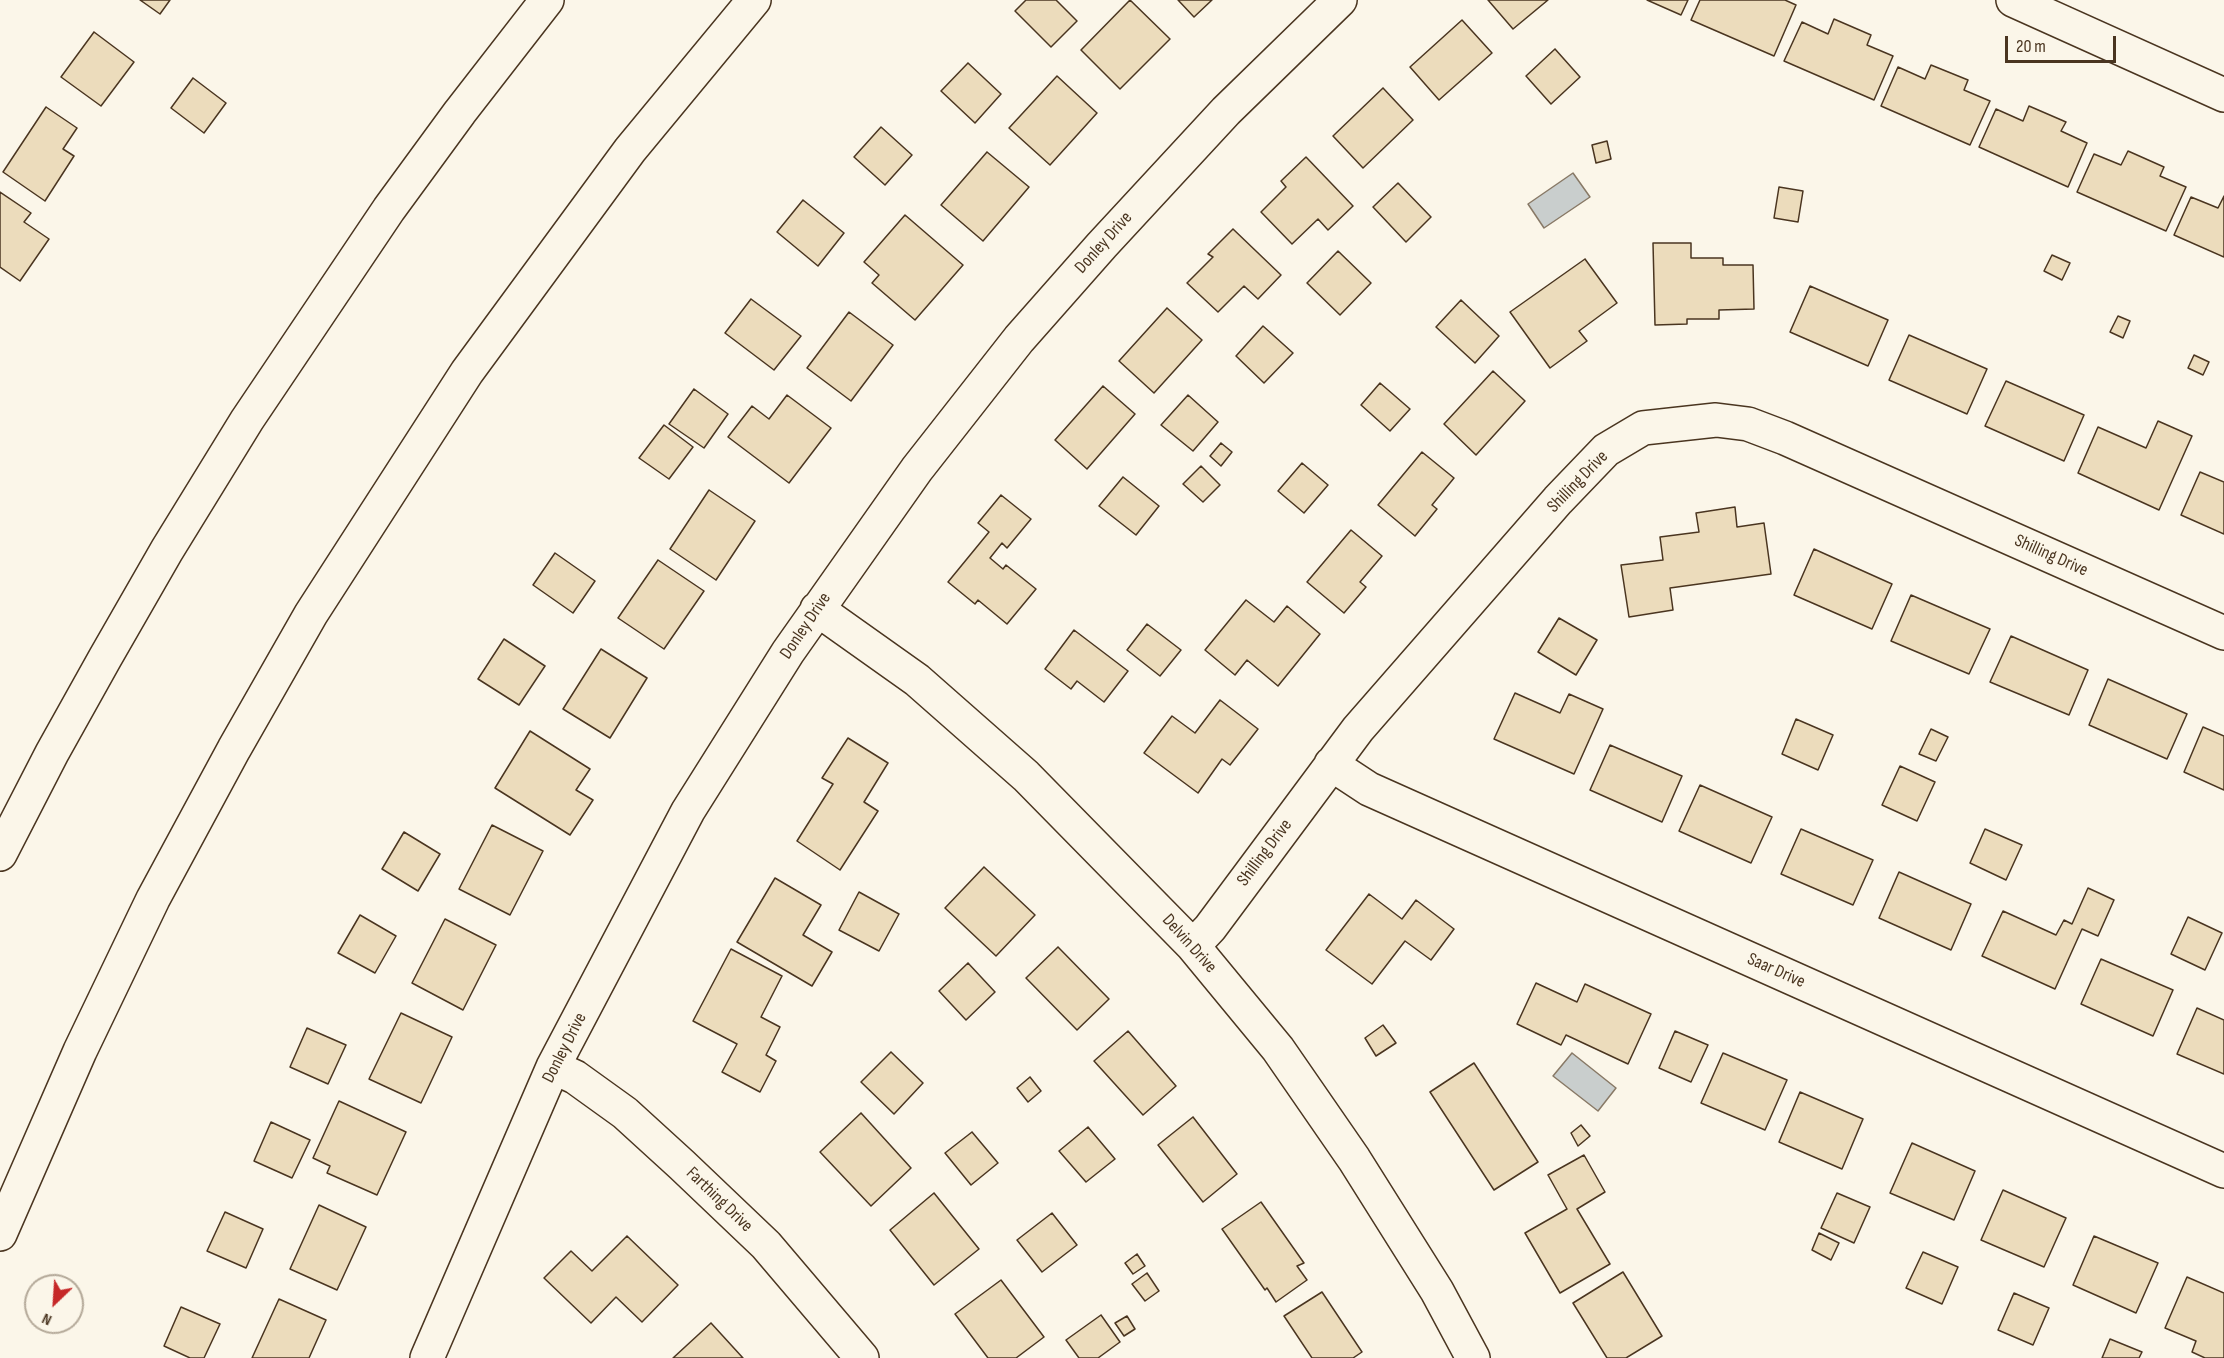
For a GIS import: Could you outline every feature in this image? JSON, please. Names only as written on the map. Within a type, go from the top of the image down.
[{"type":"main road","points":[[0,854],[110,648],[167,549],[247,420],[389,209],[460,112],[547,0]]},
{"type":"main road","points":[[0,1234],[81,1051],[153,899],[310,614],[467,372],[630,150],[754,0]]},
{"type":"main road","name":"Donley Drive","points":[[427,1358],[553,1067],[688,811],[817,609],[917,469],[1019,339],[1102,244],[1226,111],[1341,0]]},
{"type":"main road","points":[[2013,0],[2224,95]]},
{"type":"main road","name":"Shilling Drive","points":[[1193,946],[1210,927],[1358,729],[1558,500],[1606,450],[1643,428],[1716,420],[1748,424],[1785,438],[2224,633]]},
{"type":"main road","name":"Delvin Drive","points":[[817,609],[854,633],[917,680],[1026,776],[1193,946],[1278,1049],[1354,1159],[1437,1291],[1473,1358]]},
{"type":"main road","name":"Saar Drive","points":[[1331,764],[1380,794],[2224,1171]]},
{"type":"main road","name":"Farthing Drive","points":[[553,1067],[575,1077],[625,1113],[690,1173],[766,1245],[862,1358]]},
{"type":"shaded area","points":[[1573,173],[1590,197],[1544,228],[1528,204]]},
{"type":"shaded area","points":[[1572,1053],[1616,1088],[1598,1111],[1553,1076]]},
{"type":"building","points":[[140,0],[170,0],[160,14]]},
{"type":"building","points":[[1026,0],[1056,0],[1077,21],[1051,47],[1015,11]]},
{"type":"building","points":[[1130,0],[1170,39],[1120,89],[1081,50]]},
{"type":"building","points":[[1178,0],[1212,0],[1194,17]]},
{"type":"building","points":[[1488,0],[1548,0],[1513,29]]},
{"type":"building","points":[[1647,0],[1688,0],[1681,15]]},
{"type":"building","points":[[1700,0],[1785,0],[1796,5],[1774,56],[1691,20]]},
{"type":"building","points":[[1834,19],[1871,35],[1867,45],[1893,56],[1874,100],[1784,61],[1802,22],[1828,34]]},
{"type":"building","points":[[1462,20],[1492,53],[1439,100],[1410,67]]},
{"type":"building","points":[[94,32],[134,62],[101,106],[61,77]]},
{"type":"building","points":[[1555,49],[1580,77],[1551,104],[1526,76]]},
{"type":"building","points":[[968,63],[1001,94],[975,123],[941,91]]},
{"type":"building","points":[[1931,65],[1968,80],[1964,90],[1990,101],[1970,145],[1881,106],[1898,67],[1925,79]]},
{"type":"building","points":[[1057,76],[1097,113],[1050,165],[1009,128]]},
{"type":"building","points":[[193,78],[226,103],[204,133],[171,108]]},
{"type":"building","points":[[1383,88],[1413,120],[1363,168],[1333,136]]},
{"type":"building","points":[[2029,106],[2066,122],[2061,131],[2087,143],[2068,187],[1979,147],[1996,109],[2023,121]]},
{"type":"building","points":[[46,107],[77,128],[63,149],[74,156],[45,201],[3,172]]},
{"type":"building","points":[[881,127],[912,155],[885,185],[854,157]]},
{"type":"building","points":[[1607,141],[1611,159],[1596,163],[1592,145]]},
{"type":"building","points":[[2128,151],[2164,167],[2160,176],[2186,187],[2166,231],[2077,192],[2094,154],[2121,165]]},
{"type":"building","points":[[987,152],[1029,187],[983,241],[941,205]]},
{"type":"building","points":[[1306,157],[1353,206],[1328,230],[1318,219],[1292,244],[1261,212],[1286,187],[1281,181]]},
{"type":"building","points":[[1398,183],[1431,217],[1406,242],[1373,207]]},
{"type":"building","points":[[1779,187],[1803,191],[1798,222],[1774,218]]},
{"type":"building","points":[[0,192],[31,213],[24,222],[49,239],[20,281],[0,267]]},
{"type":"building","points":[[2224,196],[2224,257],[2174,235],[2191,197],[2218,208]]},
{"type":"building","points":[[803,200],[844,233],[818,266],[777,232]]},
{"type":"building","points":[[905,215],[963,265],[915,320],[872,283],[879,275],[864,262]]},
{"type":"building","points":[[1233,229],[1281,275],[1258,299],[1244,286],[1218,312],[1187,283],[1213,257],[1208,254]]},
{"type":"building","points":[[1653,243],[1691,243],[1691,258],[1723,258],[1723,265],[1753,265],[1754,309],[1719,310],[1719,319],[1687,319],[1687,324],[1655,325]]},
{"type":"building","points":[[1338,251],[1371,283],[1340,315],[1307,283]]},
{"type":"building","points":[[2052,255],[2070,263],[2062,280],[2044,271]]},
{"type":"building","points":[[1585,259],[1617,303],[1579,331],[1587,341],[1550,368],[1510,312]]},
{"type":"building","points":[[1810,286],[1888,320],[1868,366],[1790,332]]},
{"type":"building","points":[[751,299],[801,336],[774,370],[725,333]]},
{"type":"building","points":[[1461,300],[1499,336],[1475,363],[1436,327]]},
{"type":"building","points":[[1167,308],[1202,340],[1154,393],[1119,361]]},
{"type":"building","points":[[849,312],[893,345],[851,401],[807,368]]},
{"type":"building","points":[[2118,316],[2130,321],[2123,338],[2110,332]]},
{"type":"building","points":[[1263,326],[1293,353],[1264,383],[1236,356]]},
{"type":"building","points":[[1909,335],[1987,369],[1967,414],[1889,380]]},
{"type":"building","points":[[2194,355],[2209,362],[2203,375],[2188,368]]},
{"type":"building","points":[[1493,371],[1525,401],[1476,455],[1444,424]]},
{"type":"building","points":[[2006,381],[2084,415],[2064,461],[1985,426]]},
{"type":"building","points":[[1380,383],[1410,409],[1390,431],[1361,405]]},
{"type":"building","points":[[1103,386],[1135,414],[1087,469],[1055,440]]},
{"type":"building","points":[[694,389],[728,414],[704,448],[669,424]]},
{"type":"building","points":[[787,395],[831,428],[789,483],[728,437],[752,406],[769,419]]},
{"type":"building","points":[[1188,395],[1218,422],[1193,451],[1161,425]]},
{"type":"building","points":[[2158,421],[2192,436],[2159,510],[2078,473],[2098,427],[2146,448]]},
{"type":"building","points":[[664,425],[693,447],[669,479],[639,458]]},
{"type":"building","points":[[1221,443],[1232,452],[1221,466],[1210,456]]},
{"type":"building","points":[[1422,452],[1454,478],[1432,505],[1437,509],[1415,536],[1378,505]]},
{"type":"building","points":[[1302,463],[1328,485],[1304,513],[1278,491]]},
{"type":"building","points":[[1201,466],[1220,485],[1203,502],[1183,484]]},
{"type":"building","points":[[2200,472],[2224,482],[2224,534],[2181,515]]},
{"type":"building","points":[[1123,477],[1159,506],[1136,535],[1099,506]]},
{"type":"building","points":[[709,490],[755,521],[716,580],[670,549]]},
{"type":"building","points":[[1001,495],[1031,519],[1007,548],[1002,543],[990,558],[1003,569],[1006,565],[1036,589],[1007,624],[978,600],[975,604],[948,582],[989,532],[978,523]]},
{"type":"building","points":[[1735,507],[1737,527],[1764,523],[1771,574],[1670,588],[1673,610],[1629,617],[1621,565],[1663,560],[1660,537],[1699,532],[1696,513]]},
{"type":"building","points":[[1351,530],[1382,556],[1360,582],[1366,587],[1344,613],[1307,582]]},
{"type":"building","points":[[1814,549],[1892,584],[1872,629],[1794,595]]},
{"type":"building","points":[[555,553],[595,581],[573,613],[533,585]]},
{"type":"building","points":[[658,560],[704,591],[664,649],[618,618]]},
{"type":"building","points":[[1911,595],[1990,629],[1969,674],[1891,641]]},
{"type":"building","points":[[1246,600],[1274,622],[1287,606],[1320,634],[1278,686],[1247,660],[1235,675],[1205,650]]},
{"type":"building","points":[[1559,618],[1597,640],[1576,675],[1538,652]]},
{"type":"building","points":[[1147,624],[1181,650],[1160,676],[1127,650]]},
{"type":"building","points":[[1074,630],[1128,671],[1104,702],[1077,681],[1071,689],[1045,669]]},
{"type":"building","points":[[2011,636],[2088,670],[2069,715],[1990,682]]},
{"type":"building","points":[[504,639],[545,666],[519,705],[478,679]]},
{"type":"building","points":[[601,649],[647,678],[610,738],[563,709]]},
{"type":"building","points":[[2108,679],[2187,714],[2167,759],[2089,725]]},
{"type":"building","points":[[1515,693],[1560,713],[1569,694],[1603,709],[1574,774],[1494,739]]},
{"type":"building","points":[[1220,700],[1258,729],[1230,765],[1222,759],[1198,793],[1144,753],[1172,716],[1195,733]]},
{"type":"building","points":[[1796,719],[1833,735],[1818,770],[1782,754]]},
{"type":"building","points":[[2203,727],[2224,736],[2224,790],[2184,772]]},
{"type":"building","points":[[1931,729],[1948,737],[1936,761],[1919,754]]},
{"type":"building","points":[[530,731],[590,769],[576,790],[593,800],[570,835],[495,788]]},
{"type":"building","points":[[848,738],[888,763],[864,802],[878,811],[840,870],[797,841],[833,784],[822,778]]},
{"type":"building","points":[[1610,745],[1682,776],[1662,822],[1590,790]]},
{"type":"building","points":[[1900,766],[1935,782],[1917,821],[1882,805]]},
{"type":"building","points":[[1700,785],[1772,817],[1751,863],[1679,831]]},
{"type":"building","points":[[492,825],[543,851],[510,915],[459,889]]},
{"type":"building","points":[[1801,829],[1873,860],[1853,905],[1781,874]]},
{"type":"building","points":[[1985,829],[2022,845],[2006,880],[1970,863]]},
{"type":"building","points":[[404,832],[440,854],[418,891],[382,869]]},
{"type":"building","points":[[984,867],[1035,915],[996,956],[945,908]]},
{"type":"building","points":[[1899,872],[1971,904],[1951,950],[1879,918]]},
{"type":"building","points":[[775,878],[821,905],[803,935],[832,952],[812,986],[737,942]]},
{"type":"building","points":[[2088,888],[2114,900],[2098,936],[2082,929],[2055,989],[1982,956],[2003,911],[2056,935],[2064,920],[2072,924]]},
{"type":"building","points":[[859,892],[899,914],[879,951],[839,930]]},
{"type":"building","points":[[1369,894],[1402,919],[1416,900],[1454,929],[1431,960],[1405,941],[1372,984],[1326,950]]},
{"type":"building","points":[[360,915],[396,936],[375,973],[338,953]]},
{"type":"building","points":[[2188,917],[2222,933],[2205,970],[2171,954]]},
{"type":"building","points":[[445,919],[496,945],[463,1010],[412,983]]},
{"type":"building","points":[[1058,947],[1109,999],[1077,1030],[1026,978]]},
{"type":"building","points":[[731,949],[782,976],[761,1017],[780,1027],[766,1055],[776,1061],[760,1092],[722,1072],[737,1044],[693,1021]]},
{"type":"building","points":[[2101,959],[2173,990],[2153,1036],[2081,1004]]},
{"type":"building","points":[[968,963],[995,992],[966,1020],[939,991]]},
{"type":"building","points":[[1536,983],[1577,1002],[1585,984],[1651,1014],[1628,1064],[1566,1035],[1561,1045],[1517,1024]]},
{"type":"building","points":[[2197,1008],[2224,1020],[2224,1074],[2177,1054]]},
{"type":"building","points":[[401,1013],[452,1037],[421,1103],[369,1079]]},
{"type":"building","points":[[1383,1025],[1396,1043],[1376,1056],[1365,1038]]},
{"type":"building","points":[[307,1028],[346,1045],[328,1084],[290,1067]]},
{"type":"building","points":[[1128,1031],[1176,1086],[1143,1115],[1094,1061]]},
{"type":"building","points":[[1675,1031],[1708,1045],[1691,1082],[1659,1068]]},
{"type":"building","points":[[891,1052],[923,1083],[894,1114],[861,1082]]},
{"type":"building","points":[[1723,1053],[1787,1080],[1765,1130],[1701,1103]]},
{"type":"building","points":[[1474,1063],[1538,1162],[1494,1190],[1430,1092]]},
{"type":"building","points":[[1030,1077],[1041,1091],[1028,1102],[1017,1088]]},
{"type":"building","points":[[1800,1092],[1863,1119],[1842,1169],[1779,1142]]},
{"type":"building","points":[[339,1101],[406,1132],[377,1195],[327,1173],[330,1166],[313,1158]]},
{"type":"building","points":[[861,1113],[911,1168],[871,1206],[820,1152]]},
{"type":"building","points":[[1193,1117],[1237,1174],[1203,1202],[1158,1145]]},
{"type":"building","points":[[271,1122],[310,1140],[292,1178],[254,1161]]},
{"type":"building","points":[[1581,1125],[1590,1136],[1578,1146],[1571,1133]]},
{"type":"building","points":[[1088,1127],[1115,1159],[1086,1182],[1059,1151]]},
{"type":"building","points":[[972,1132],[998,1163],[971,1185],[945,1153]]},
{"type":"building","points":[[1912,1143],[1975,1171],[1954,1220],[1890,1193]]},
{"type":"building","points":[[1584,1155],[1605,1192],[1577,1209],[1610,1264],[1560,1293],[1525,1233],[1567,1209],[1548,1175]]},
{"type":"building","points":[[2003,1190],[2066,1218],[2044,1267],[1981,1240]]},
{"type":"building","points":[[934,1193],[979,1249],[934,1285],[890,1230]]},
{"type":"building","points":[[1837,1193],[1870,1207],[1854,1243],[1821,1228]]},
{"type":"building","points":[[1261,1202],[1304,1263],[1297,1266],[1307,1280],[1276,1302],[1222,1229]]},
{"type":"building","points":[[319,1205],[366,1227],[337,1290],[290,1269]]},
{"type":"building","points":[[225,1212],[263,1229],[246,1268],[207,1251]]},
{"type":"building","points":[[1052,1213],[1077,1245],[1042,1272],[1017,1240]]},
{"type":"building","points":[[1819,1233],[1839,1243],[1831,1260],[1812,1250]]},
{"type":"building","points":[[627,1236],[678,1285],[642,1322],[616,1297],[591,1323],[544,1278],[571,1251],[592,1271]]},
{"type":"building","points":[[2094,1236],[2158,1263],[2136,1313],[2073,1285]]},
{"type":"building","points":[[1923,1252],[1958,1267],[1942,1304],[1906,1288]]},
{"type":"building","points":[[1137,1254],[1145,1266],[1133,1274],[1125,1263]]},
{"type":"building","points":[[1623,1272],[1662,1336],[1626,1358],[1607,1358],[1573,1303]]},
{"type":"building","points":[[1147,1273],[1159,1291],[1145,1301],[1132,1284]]},
{"type":"building","points":[[2187,1277],[2224,1293],[2224,1358],[2205,1358],[2192,1352],[2196,1341],[2165,1328]]},
{"type":"building","points":[[1001,1280],[1044,1337],[1016,1358],[988,1358],[955,1314]]},
{"type":"building","points":[[1322,1292],[1362,1352],[1353,1358],[1312,1358],[1284,1316]]},
{"type":"building","points":[[2014,1293],[2049,1308],[2033,1345],[1998,1330]]},
{"type":"building","points":[[279,1299],[326,1320],[309,1358],[252,1358]]},
{"type":"building","points":[[181,1307],[220,1324],[204,1358],[190,1358],[164,1346]]},
{"type":"building","points":[[1101,1315],[1120,1342],[1098,1358],[1079,1358],[1066,1340]]},
{"type":"building","points":[[1127,1316],[1135,1329],[1124,1336],[1115,1323]]},
{"type":"building","points":[[711,1323],[743,1358],[673,1358]]},
{"type":"building","points":[[2110,1339],[2142,1352],[2139,1358],[2102,1358]]}]
